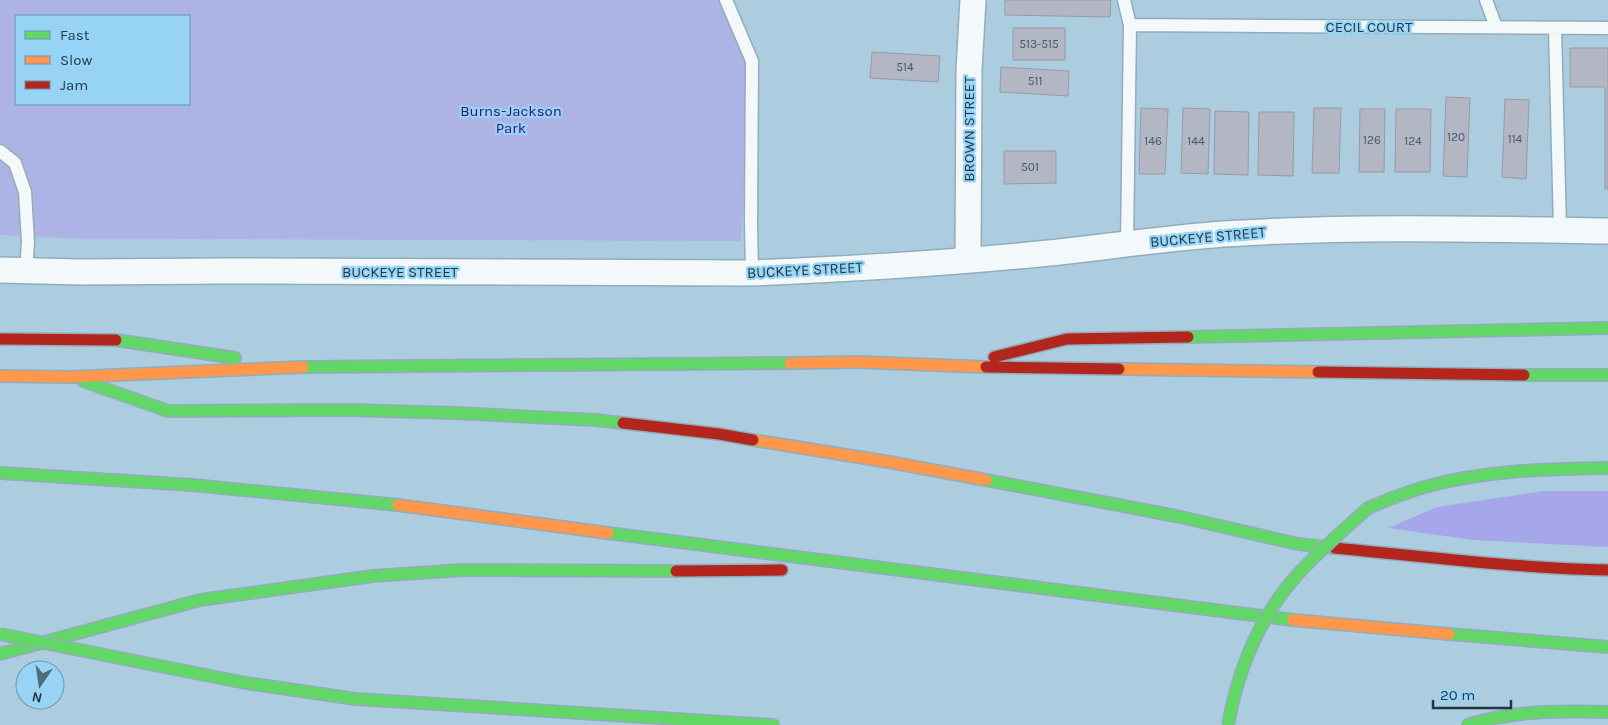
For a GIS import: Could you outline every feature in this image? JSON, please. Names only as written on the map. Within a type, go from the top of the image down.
[{"type":"highway","points":[[957,366],[1067,339],[1608,328]]},
{"type":"highway","points":[[0,339],[118,340],[301,367]]},
{"type":"highway","points":[[0,376],[70,377],[301,367],[859,362],[957,366],[1402,374],[1608,375]]},
{"type":"highway","points":[[70,377],[168,411],[349,410],[464,413],[595,420],[720,434],[889,462],[1176,516],[1298,544],[1446,559],[1608,570]]},
{"type":"highway","points":[[1228,725],[1236,689],[1246,660],[1266,619],[1288,586],[1310,561],[1368,508],[1411,491],[1466,477],[1542,470],[1608,468]]},
{"type":"highway","points":[[0,473],[192,485],[405,506],[1317,623],[1608,647]]},
{"type":"highway","points":[[0,654],[200,600],[373,576],[463,570],[886,569]]},
{"type":"highway","points":[[0,634],[246,683],[356,700],[773,725]]},
{"type":"highway","points":[[1468,725],[1514,714],[1544,711],[1608,712]]},
{"type":"street","name":"BROWN STREET","points":[[968,259],[969,70],[973,0]]},
{"type":"street","name":"BUCKEYE STREET","points":[[0,270],[752,273],[1047,253],[1222,235],[1320,229],[1608,230]]},
{"type":"lane","points":[[726,0],[752,60],[750,222],[752,273]]},
{"type":"lane","points":[[1124,0],[1130,25],[1128,244]]},
{"type":"lane","points":[[1486,0],[1496,27]]},
{"type":"lane","name":"CECIL COURT","points":[[1130,25],[1608,28]]},
{"type":"lane","points":[[1555,28],[1560,230]]},
{"type":"lane","points":[[0,151],[15,163],[25,192],[28,242],[26,271]]},
{"type":"green space","name":"Burns-Jackson Park","points":[[0,0],[726,0],[752,61],[741,241],[86,239],[0,235]]},
{"type":"shaded area","points":[[1544,491],[1608,491],[1608,547],[1473,540],[1388,528],[1437,507]]},
{"type":"building","points":[[1005,0],[1111,0],[1110,17],[1005,15]]},
{"type":"building","points":[[1013,28],[1065,28],[1065,60],[1013,60]]},
{"type":"building","points":[[1570,48],[1608,48],[1608,189],[1605,189],[1605,87],[1570,87]]},
{"type":"building","points":[[872,52],[940,56],[938,82],[870,78]]},
{"type":"building","points":[[1001,67],[1069,71],[1068,96],[1000,92]]},
{"type":"building","points":[[1446,97],[1470,98],[1467,177],[1443,176]]},
{"type":"building","points":[[1505,99],[1529,100],[1526,179],[1502,177]]},
{"type":"building","points":[[1141,108],[1168,109],[1165,174],[1139,174]]},
{"type":"building","points":[[1183,108],[1210,109],[1208,174],[1181,173]]},
{"type":"building","points":[[1314,108],[1341,108],[1339,173],[1312,173]]},
{"type":"building","points":[[1360,109],[1385,109],[1384,172],[1359,172]]},
{"type":"building","points":[[1396,109],[1431,109],[1430,172],[1395,172]]},
{"type":"building","points":[[1215,111],[1249,112],[1248,175],[1214,174]]},
{"type":"building","points":[[1259,112],[1294,112],[1293,176],[1258,175]]},
{"type":"building","points":[[1004,151],[1056,151],[1056,183],[1004,184]]},
{"type":"traffic: fast","points":[[1188,337],[1608,328]]},
{"type":"traffic: fast","points":[[116,340],[235,358]]},
{"type":"traffic: fast","points":[[303,367],[790,363]]},
{"type":"traffic: fast","points":[[1524,375],[1608,375]]},
{"type":"traffic: fast","points":[[83,381],[168,411],[349,410],[455,413],[623,423]]},
{"type":"traffic: fast","points":[[1368,508],[1418,489],[1470,477],[1539,470],[1608,468]]},
{"type":"traffic: fast","points":[[0,473],[192,485],[398,505]]},
{"type":"traffic: fast","points":[[986,480],[1176,516],[1298,544],[1335,548]]},
{"type":"traffic: fast","points":[[1228,725],[1232,704],[1252,644],[1272,607],[1306,565],[1368,508]]},
{"type":"traffic: fast","points":[[608,533],[1293,620]]},
{"type":"traffic: fast","points":[[0,654],[200,600],[373,576],[463,570],[676,571]]},
{"type":"traffic: fast","points":[[0,634],[170,668]]},
{"type":"traffic: fast","points":[[1449,634],[1608,647]]},
{"type":"traffic: fast","points":[[170,668],[246,683],[356,699],[773,725]]},
{"type":"traffic: fast","points":[[1468,725],[1503,716],[1537,712],[1608,712]]},
{"type":"traffic: slow","points":[[790,363],[859,362],[986,367]]},
{"type":"traffic: slow","points":[[0,376],[70,377],[303,367]]},
{"type":"traffic: slow","points":[[1119,369],[1318,372]]},
{"type":"traffic: slow","points":[[753,440],[986,480]]},
{"type":"traffic: slow","points":[[398,505],[608,533]]},
{"type":"traffic: slow","points":[[1293,620],[1449,634]]},
{"type":"traffic: jam","points":[[994,357],[1067,339],[1188,337]]},
{"type":"traffic: jam","points":[[0,339],[116,340]]},
{"type":"traffic: jam","points":[[986,367],[1119,369]]},
{"type":"traffic: jam","points":[[1318,372],[1524,375]]},
{"type":"traffic: jam","points":[[623,423],[719,434],[753,440]]},
{"type":"traffic: jam","points":[[1335,548],[1506,565],[1608,570]]},
{"type":"traffic: jam","points":[[676,571],[782,570]]}]
